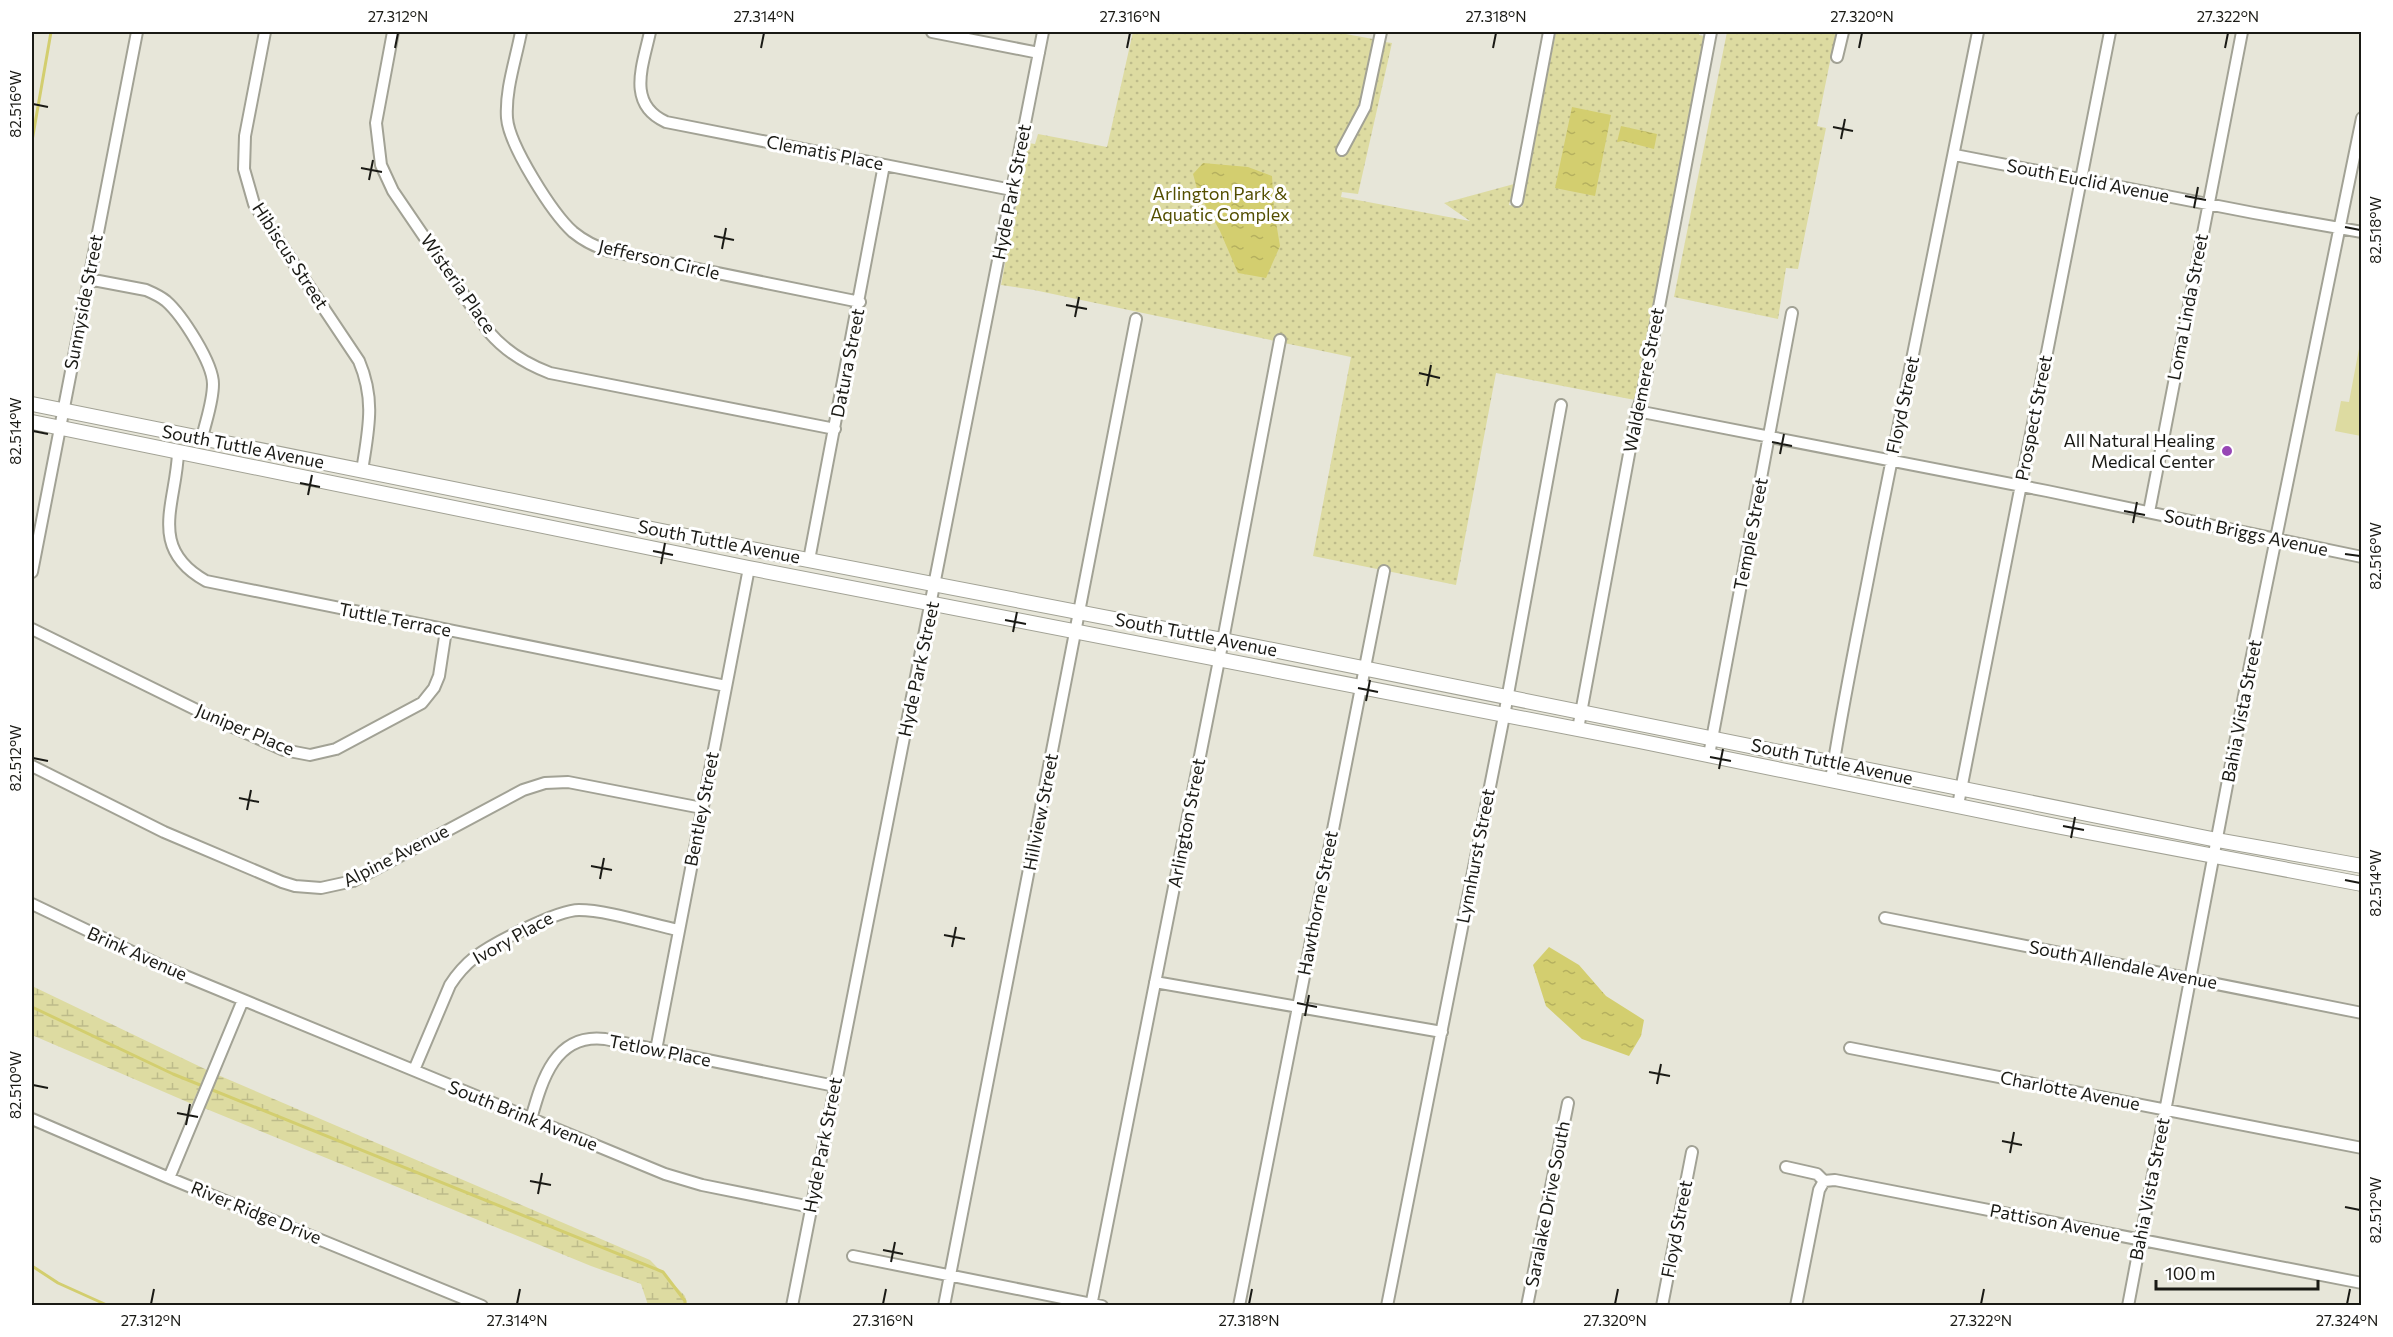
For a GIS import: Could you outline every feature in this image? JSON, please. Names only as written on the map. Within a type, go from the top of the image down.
[{"type":"main road","name":"South Tuttle Avenue","points":[[32,404],[1962,787],[2217,840],[2361,866]]},
{"type":"main road","name":"South Tuttle Avenue","points":[[32,423],[749,568],[1219,658],[2361,884]]},
{"type":"street","name":"Sunnyside Street","points":[[32,572],[137,32]]},
{"type":"street","name":"Hibiscus Street","points":[[265,32],[243,151],[246,180],[260,214],[359,362],[364,374],[369,394],[370,413],[362,471]]},
{"type":"street","name":"Wisteria Place","points":[[393,32],[376,123],[381,165],[400,200],[489,332],[507,350],[534,367],[550,372],[835,429]]},
{"type":"street","name":"Jefferson Circle","points":[[521,32],[508,102],[509,132],[519,155],[570,230],[579,237],[609,251],[860,302]]},
{"type":"street","name":"Clematis Place","points":[[650,32],[640,92],[645,105],[657,118],[666,122],[1012,190]]},
{"type":"street","points":[[932,32],[1039,53]]},
{"type":"street","name":"Hyde Park Street","points":[[792,1305],[936,585],[1042,32]]},
{"type":"street","points":[[1342,150],[1365,107],[1381,32]]},
{"type":"street","points":[[1517,201],[1550,32]]},
{"type":"street","name":"Waldemere Street","points":[[1578,729],[1711,32]]},
{"type":"street","points":[[1837,57],[1843,32]]},
{"type":"street","name":"Floyd Street","points":[[1832,780],[1891,461],[1955,155],[1978,32]]},
{"type":"street","name":"Prospect Street","points":[[1958,805],[2110,32]]},
{"type":"street","name":"Loma Linda Street","points":[[2149,512],[2242,32]]},
{"type":"street","name":"Bahia Vista Street","points":[[2128,1305],[2217,840],[2361,118]]},
{"type":"street","name":"South Euclid Avenue","points":[[1955,155],[2361,232]]},
{"type":"street","name":"Datura Street","points":[[809,560],[860,302],[884,165]]},
{"type":"street","points":[[88,279],[155,293],[172,307],[204,353],[212,374],[212,396],[202,438]]},
{"type":"street","name":"Temple Street","points":[[1709,755],[1792,313]]},
{"type":"street","name":"Hillview Street","points":[[944,1305],[1136,319]]},
{"type":"street","name":"Arlington Street","points":[[1094,1305],[1280,340]]},
{"type":"street","name":"Lynnhurst Street","points":[[1387,1305],[1504,716],[1561,405]]},
{"type":"street","name":"South Briggs Avenue","points":[[1637,411],[2149,512],[2361,557]]},
{"type":"street","name":"Tuttle Terrace","points":[[178,453],[178,469],[168,515],[168,530],[177,556],[196,575],[219,585],[726,686]]},
{"type":"street","name":"Bentley Street","points":[[656,1050],[749,568]]},
{"type":"street","name":"Hawthorne Street","points":[[1239,1305],[1384,571]]},
{"type":"street","name":"Juniper Place","points":[[32,629],[215,719],[284,750],[310,755],[336,749],[422,703],[437,682],[446,630]]},
{"type":"street","name":"Alpine Avenue","points":[[32,766],[164,832],[282,882],[310,888],[331,887],[353,880],[523,790],[545,783],[576,783],[702,808]]},
{"type":"street","name":"Brink Avenue","points":[[32,904],[107,942],[243,1000]]},
{"type":"street","name":"Ivory Place","points":[[414,1071],[450,985],[467,963],[498,944],[550,917],[578,910],[678,930]]},
{"type":"street","name":"South Allendale Avenue","points":[[1885,918],[2361,1013]]},
{"type":"street","points":[[1155,982],[1442,1032]]},
{"type":"street","points":[[169,1178],[243,1000]]},
{"type":"street","name":"South Brink Avenue","points":[[243,1000],[682,1180],[811,1207]]},
{"type":"street","name":"Tetlow Place","points":[[531,1119],[550,1065],[566,1048],[577,1042],[598,1039],[835,1086]]},
{"type":"street","name":"Charlotte Avenue","points":[[1850,1048],[2361,1148]]},
{"type":"street","name":"Saralake Drive South","points":[[1527,1305],[1568,1103]]},
{"type":"street","name":"River Ridge Drive","points":[[32,1119],[169,1178],[482,1305]]},
{"type":"street","name":"Floyd Street","points":[[1662,1305],[1692,1152]]},
{"type":"street","name":"Pattison Avenue","points":[[1786,1167],[1817,1174],[1824,1181],[1835,1180],[2361,1283]]},
{"type":"street","points":[[1796,1305],[1819,1190],[1824,1181]]},
{"type":"street","points":[[853,1256],[1094,1305]]},
{"type":"green space","name":"Arlington Park & Aquatic Complex","points":[[1133,32],[1335,32],[1373,39],[1353,143],[1371,109],[1385,42],[1392,43],[1358,194],[1342,192],[1341,197],[1470,221],[1444,203],[1514,184],[1509,205],[1522,207],[1556,32],[1699,32],[1699,35],[1704,36],[1635,400],[1496,373],[1456,585],[1313,556],[1351,357],[1001,285],[1028,143],[1035,144],[1038,134],[1107,147]]},
{"type":"green space","points":[[1727,32],[1836,32],[1817,126],[1826,128],[1798,269],[1786,268],[1778,319],[1674,297]]},
{"type":"green space","points":[[2361,338],[2361,436],[2335,431],[2341,401],[2349,402]]},
{"type":"green space","points":[[32,986],[207,1070],[192,1104],[32,1035]]},
{"type":"green space","points":[[218,1075],[650,1260],[685,1296],[687,1305],[648,1305],[641,1284],[591,1266],[204,1108]]},
{"type":"water","points":[[1572,107],[1611,115],[1595,196],[1555,188]]},
{"type":"water","points":[[1621,126],[1657,134],[1654,149],[1623,141],[1617,142]]},
{"type":"water","points":[[1203,163],[1248,167],[1272,176],[1274,210],[1280,246],[1266,278],[1238,273],[1220,231],[1198,192],[1193,174]]},
{"type":"water","points":[[1549,947],[1579,965],[1606,996],[1644,1020],[1641,1036],[1629,1056],[1582,1039],[1546,1006],[1533,965]]},
{"type":"waterway","points":[[32,141],[51,32]]},
{"type":"waterway","points":[[32,1007],[173,1074],[663,1272],[685,1301],[685,1306]]},
{"type":"waterway","points":[[32,1266],[58,1283],[109,1306]]},
{"type":"place","name":"All Natural Healing Medical Center","points":[[2227,451]]}]
